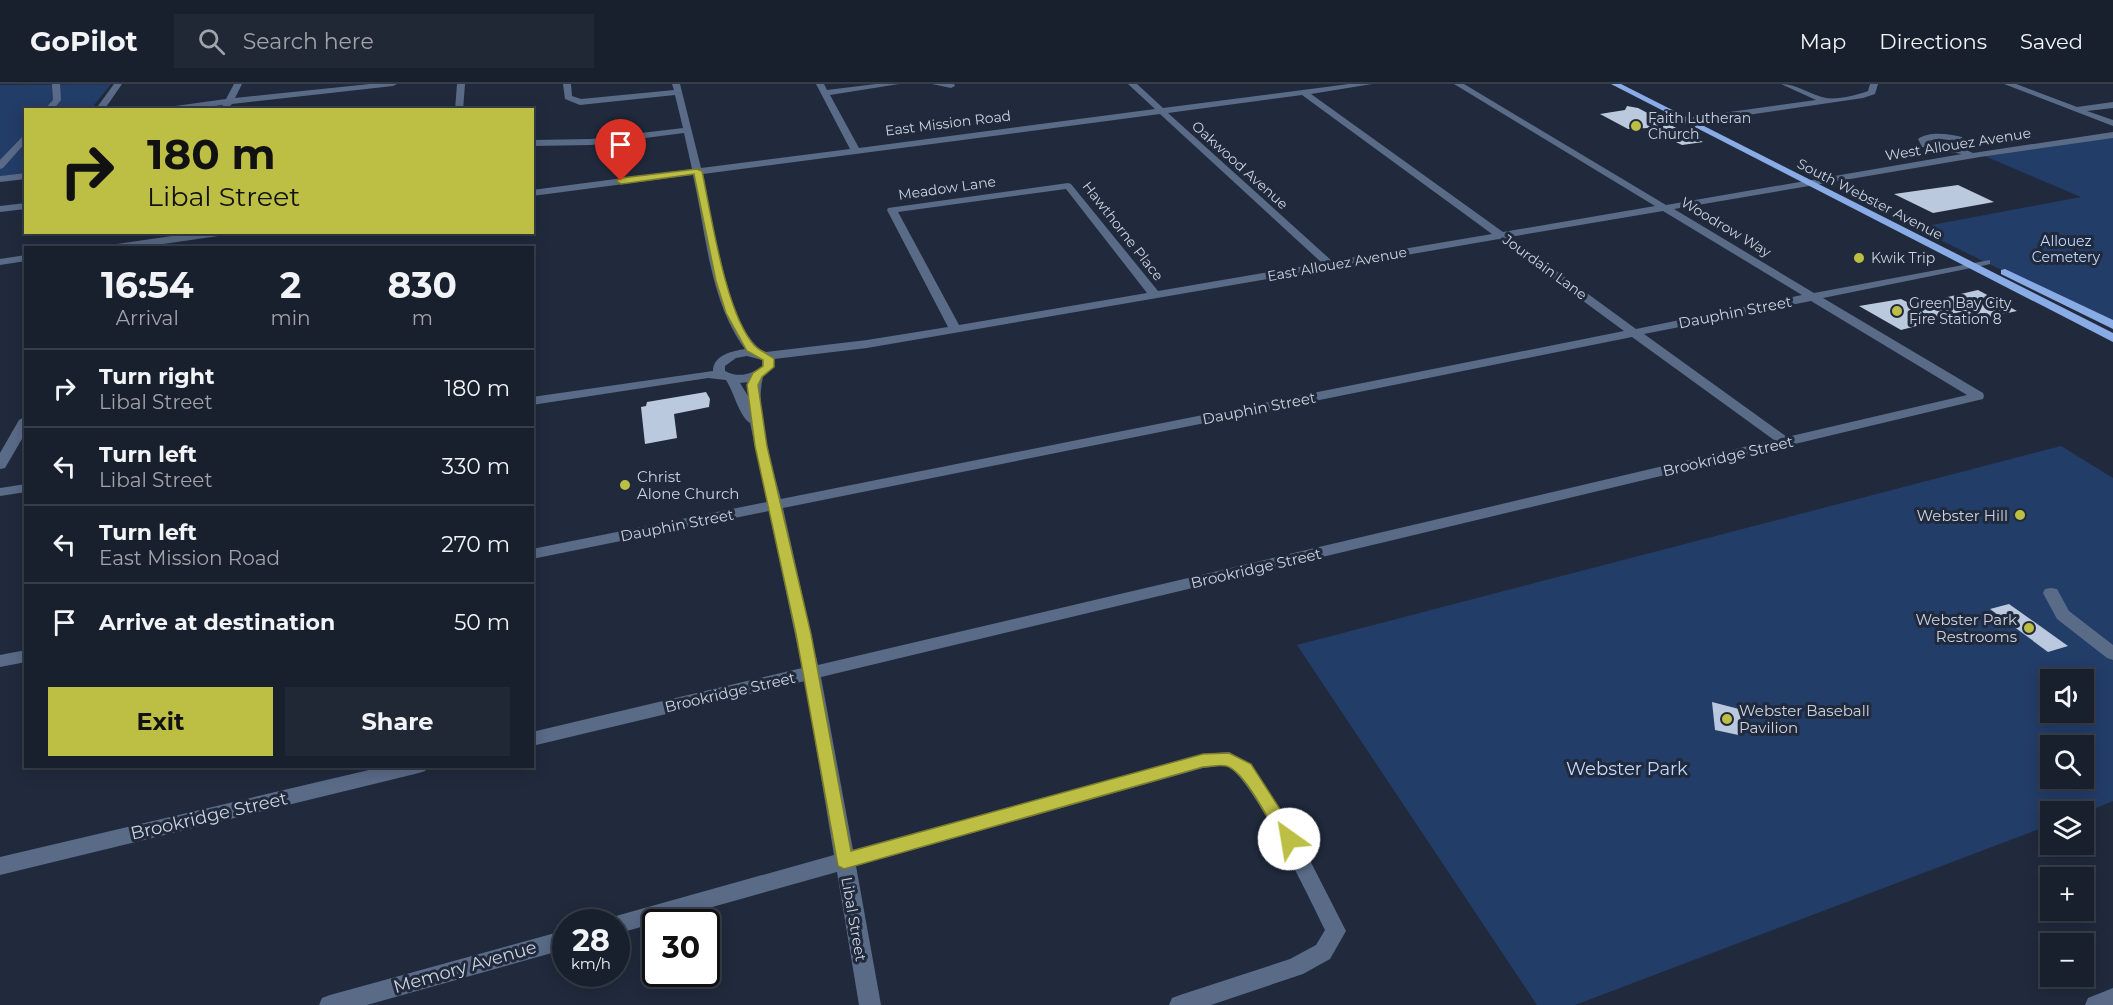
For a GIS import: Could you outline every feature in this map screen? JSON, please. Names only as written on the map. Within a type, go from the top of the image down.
[{"type":"main road","name":"South Webster Avenue","points":[[1615,84],[2113,338]]},
{"type":"main road","name":"South Webster Avenue","points":[[1631,84],[2113,325]]},
{"type":"street","points":[[50,108],[57,100],[56,84]]},
{"type":"street","points":[[100,108],[118,84]]},
{"type":"street","points":[[227,105],[238,84]]},
{"type":"street","points":[[181,108],[227,105],[393,84]]},
{"type":"street","points":[[459,108],[461,84]]},
{"type":"street","points":[[567,84],[569,99],[580,102],[677,88],[721,281],[731,313],[743,338],[760,354]]},
{"type":"street","points":[[856,151],[822,88],[895,84]]},
{"type":"street","points":[[936,84],[951,86],[950,84]]},
{"type":"street","name":"Oakwood Avenue","points":[[1132,84],[1330,265]]},
{"type":"street","name":"East Mission Road","points":[[534,193],[1368,84]]},
{"type":"street","name":"Woodrow Way","points":[[1458,84],[1978,396]]},
{"type":"street","points":[[1785,84],[1826,101]]},
{"type":"street","points":[[1686,121],[1868,94],[1872,92],[1874,84]]},
{"type":"street","points":[[2008,84],[2113,123]]},
{"type":"street","name":"Jourdain Lane","points":[[1304,92],[1785,442]]},
{"type":"street","points":[[2076,110],[2113,105]]},
{"type":"street","points":[[534,143],[579,143],[688,130]]},
{"type":"street","name":"West Allouez Avenue","points":[[1807,183],[1973,155],[2113,135]]},
{"type":"street","points":[[0,166],[24,138]]},
{"type":"street","points":[[1959,150],[1973,155]]},
{"type":"street","points":[[0,179],[24,176]]},
{"type":"street","name":"East Allouez Avenue","points":[[727,377],[761,374],[790,362],[867,344],[1807,183]]},
{"type":"street","name":"Hawthorne Place","points":[[1068,186],[1155,295]]},
{"type":"street","name":"Meadow Lane","points":[[955,329],[892,210],[1068,186]]},
{"type":"street","points":[[0,209],[24,206]]},
{"type":"street","points":[[123,246],[209,234]]},
{"type":"street","points":[[0,262],[24,258]]},
{"type":"street","name":"Dauphin Street","points":[[534,554],[1986,262]]},
{"type":"street","points":[[727,377],[718,369],[733,349],[731,313]]},
{"type":"street","name":"East Allouez Avenue","points":[[724,360],[740,353],[760,354],[867,344]]},
{"type":"street","name":"Libal Street","points":[[760,354],[770,363],[753,385],[761,446],[811,673],[870,1005]]},
{"type":"street","points":[[534,401],[687,372],[724,360]]},
{"type":"street","points":[[605,388],[708,374],[727,377]]},
{"type":"street","name":"Libal Street","points":[[727,377],[739,390],[761,446]]},
{"type":"street","name":"Brookridge Street","points":[[534,740],[1978,396]]},
{"type":"street","points":[[0,465],[24,423]]},
{"type":"street","points":[[0,492],[24,488]]},
{"type":"street","points":[[2051,593],[2063,615],[2113,654]]},
{"type":"street","points":[[0,661],[24,656]]},
{"type":"street","points":[[630,921],[1203,761],[1229,759],[1245,769],[1289,839],[1336,931],[1323,952],[1295,967],[1180,1005]]},
{"type":"street","name":"Brookridge Street","points":[[0,866],[411,768]]},
{"type":"street","name":"Memory Avenue","points":[[330,1005],[552,943]]},
{"type":"street","points":[[2096,1005],[2113,998]]},
{"type":"green space","points":[[111,84],[92,108],[24,108],[24,173],[0,176],[0,85]]},
{"type":"green space","name":"Allouez Cemetery","points":[[2113,135],[2113,325],[1916,228],[2081,197],[1980,154]]},
{"type":"green space","name":"Webster Park","points":[[2061,446],[2113,478],[2113,801],[2094,809],[2094,801],[2040,801],[2040,829],[1575,1005],[1537,1005],[1297,645]]},
{"type":"building","name":"Faith Lutheran Church","points":[[1627,106],[1638,108],[1703,142],[1682,145],[1648,128],[1628,129],[1600,114],[1625,110]]},
{"type":"building","points":[[1958,185],[1994,202],[1933,213],[1894,194]]},
{"type":"building","points":[[1978,290],[2017,311],[1980,319],[1965,311],[1919,321],[1924,324],[1901,330],[1859,306],[1901,299],[1913,305]]},
{"type":"building","name":"Christ Alone Church","points":[[706,392],[710,399],[709,407],[674,414],[677,438],[645,444],[641,407],[646,406],[647,402]]},
{"type":"building","name":"Webster Park Restrooms","points":[[2009,604],[2068,646],[2048,652],[1990,609]]},
{"type":"building","name":"Webster Baseball Pavilion","points":[[1712,702],[1739,709],[1743,736],[1715,730]]},
{"type":"place","name":"Faith Lutheran Church","points":[[1636,126]]},
{"type":"place","name":"Kwik Trip","points":[[1859,258]]},
{"type":"place","name":"Green Bay City Fire Station 8","points":[[1897,311]]},
{"type":"place","name":"Christ Alone Church","points":[[625,485]]},
{"type":"place","name":"Webster Hill","points":[[2020,515]]},
{"type":"place","name":"Webster Park Restrooms","points":[[2029,628]]},
{"type":"place","name":"Webster Baseball Pavilion","points":[[1727,719]]},
{"type":"route","points":[[621,181],[697,171],[721,281],[731,313],[743,338],[754,352],[765,356],[770,363],[765,371],[757,376],[753,385],[753,394],[761,446],[804,634],[844,861],[1203,761],[1229,759],[1245,769],[1289,839]]}]
